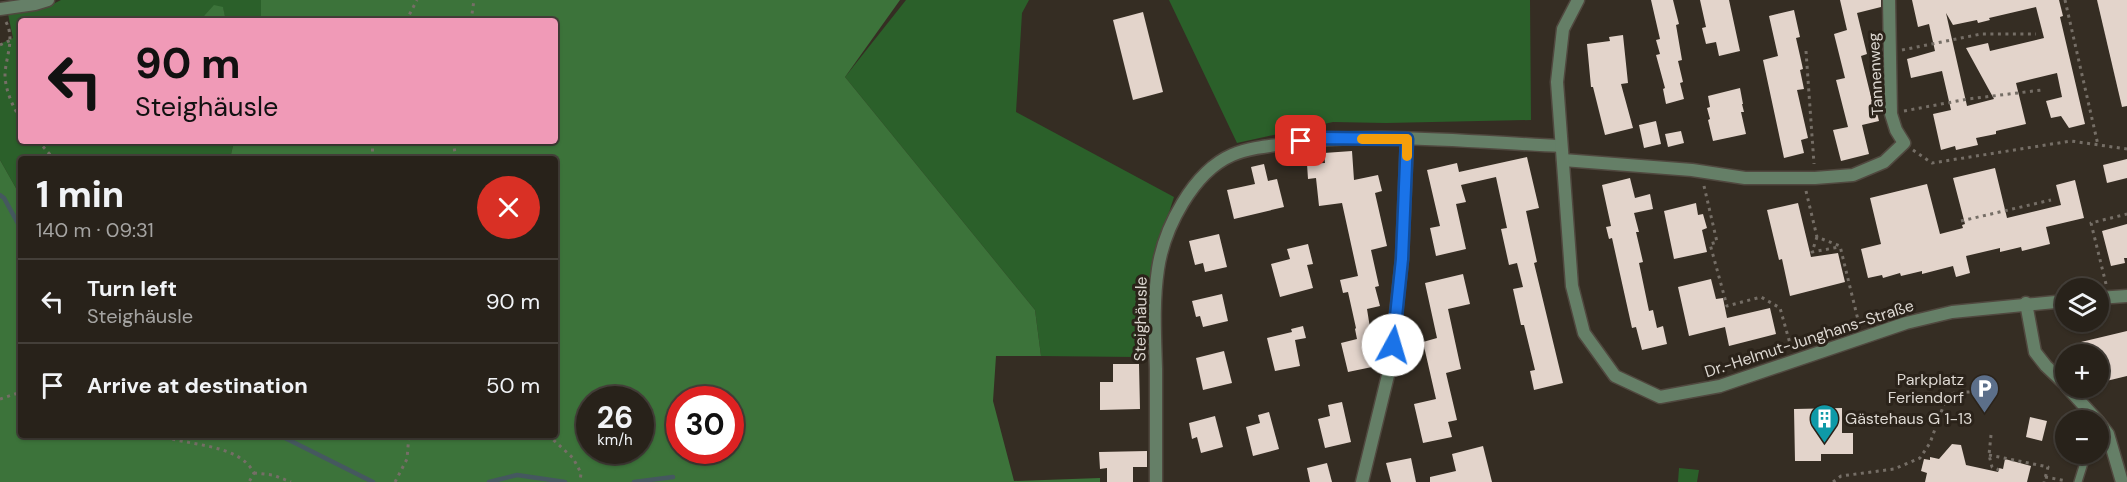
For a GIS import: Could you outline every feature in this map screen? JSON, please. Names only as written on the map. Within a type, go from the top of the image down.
[{"type":"street","points":[[2,14],[48,0]]},
{"type":"street","name":"Dr.-Helmut-Junghans-Straße","points":[[1578,0],[1563,29],[1557,82],[1572,286],[1584,333],[1615,376],[1660,397],[1720,387],[1906,323],[1952,312],[2055,302]]},
{"type":"street","name":"Tannenweg","points":[[1889,0],[1888,54],[1891,114],[1896,130],[1904,143]]},
{"type":"street","name":"Steighäusle","points":[[1156,482],[1155,296],[1158,269],[1163,247],[1178,208],[1210,169],[1232,155],[1259,148],[1322,138],[1407,139],[1561,146]]},
{"type":"street","points":[[1362,482],[1390,367],[1402,259],[1407,139]]},
{"type":"street","points":[[1563,160],[1701,171],[1745,178],[1809,178],[1853,175],[1884,162],[1904,143]]},
{"type":"street","points":[[2109,298],[2127,296]]},
{"type":"street","points":[[2026,303],[2036,352],[2055,374]]},
{"type":"street","points":[[2077,398],[2088,410]]},
{"type":"street","points":[[2109,452],[2122,482]]},
{"type":"lane","points":[[2078,482],[2084,464]]},
{"type":"path","points":[[408,18],[417,0]]},
{"type":"path","points":[[471,18],[474,0]]},
{"type":"path","points":[[2065,0],[2098,145]]},
{"type":"path","points":[[2,14],[10,31],[11,40],[6,81],[9,96],[18,114]]},
{"type":"path","points":[[1888,54],[1915,46],[1982,34],[2036,33]]},
{"type":"path","points":[[0,45],[11,40]]},
{"type":"path","points":[[1806,51],[1809,178],[1817,237],[1812,252],[1840,246]]},
{"type":"path","points":[[1891,114],[1968,99],[2042,90]]},
{"type":"path","points":[[1904,143],[1932,163],[2071,141],[2127,149]]},
{"type":"path","points":[[41,144],[51,156]]},
{"type":"path","points":[[1701,171],[1717,242],[1710,244],[1727,306],[1761,297],[1780,308],[1795,361]]},
{"type":"path","points":[[1961,221],[2051,200]]},
{"type":"path","points":[[2101,278],[2091,223],[2127,214]]},
{"type":"path","points":[[1817,237],[1840,246]]},
{"type":"path","points":[[1840,246],[1862,338]]},
{"type":"path","points":[[1833,482],[1841,476],[1894,469],[1920,458],[1930,443],[1947,396],[1957,392],[1977,392]]},
{"type":"path","points":[[0,399],[18,393]]},
{"type":"path","points":[[1991,435],[1989,455],[1992,468],[1999,470]]},
{"type":"path","points":[[168,438],[232,452],[249,462],[254,473]]},
{"type":"path","points":[[394,482],[407,459],[409,438]]},
{"type":"path","points":[[551,438],[573,458],[581,473],[580,482]]},
{"type":"path","points":[[1989,455],[2048,467],[2044,482]]},
{"type":"path","points":[[249,482],[254,473]]},
{"type":"path","points":[[254,473],[273,475],[291,482]]},
{"type":"path","points":[[2046,477],[2071,482]]},
{"type":"green space","points":[[61,0],[261,0],[261,18],[225,18],[223,8],[204,18],[18,18],[18,144],[233,144],[231,156],[18,156],[18,192],[0,160],[0,44],[13,38],[8,14],[49,6]]},
{"type":"green space","points":[[261,0],[900,0],[845,77],[1035,310],[1041,356],[996,356],[993,401],[1014,481],[1100,478],[1100,482],[0,482],[0,160],[18,192],[18,438],[558,438],[558,156],[231,156],[233,144],[558,144],[558,18],[261,18]]},
{"type":"green space","points":[[906,0],[1029,0],[1022,13],[1016,112],[1174,197],[1152,266],[1135,357],[1041,356],[1035,310],[845,77]]},
{"type":"green space","points":[[1169,0],[1530,0],[1531,120],[1333,122],[1237,143]]},
{"type":"green space","points":[[214,5],[223,7],[225,18],[204,18]]},
{"type":"green space","points":[[1679,468],[1699,470],[1697,482],[1678,482]]},
{"type":"building","points":[[1651,0],[1673,0],[1679,24],[1676,25],[1682,60],[1678,61],[1684,99],[1666,104],[1663,89],[1665,88],[1656,55],[1660,54],[1656,40],[1660,39]]},
{"type":"building","points":[[1700,0],[1729,0],[1740,51],[1719,56],[1716,42],[1706,44],[1702,28],[1706,27]]},
{"type":"building","points":[[1840,0],[1881,0],[1881,7],[1857,13],[1867,54],[1861,56],[1879,121],[1862,125],[1869,154],[1841,161],[1833,130],[1848,127],[1836,80],[1845,78],[1834,34],[1847,30]]},
{"type":"building","points":[[1912,0],[2059,0],[2063,16],[2060,17],[2085,124],[2069,128],[2061,116],[2051,118],[2046,101],[2062,97],[2057,73],[2016,83],[2026,124],[1976,138],[1978,145],[1956,150],[1955,146],[1941,150],[1933,114],[1951,110],[1942,71],[1911,78],[1907,59],[1935,51],[1929,24],[1918,27]],"holes":[[[2036,7],[2044,38],[1990,51],[1988,43],[1966,48],[1994,99],[1967,106],[1946,13],[1953,25],[1977,20],[1978,23],[1990,20],[1989,18]]]},
{"type":"building","points":[[2097,0],[2127,0],[2127,106],[2122,107]]},
{"type":"building","points":[[1794,10],[1800,37],[1796,38],[1803,69],[1800,70],[1804,89],[1797,90],[1808,138],[1801,140],[1804,153],[1784,158],[1763,60],[1778,56],[1769,16]]},
{"type":"building","points":[[1143,12],[1163,92],[1133,100],[1113,20]]},
{"type":"building","points":[[1623,35],[1628,83],[1621,84],[1633,128],[1605,135],[1593,87],[1591,87],[1587,44],[1610,41],[1609,37]]},
{"type":"building","points":[[1740,88],[1744,112],[1741,112],[1746,134],[1713,141],[1708,120],[1710,119],[1707,108],[1710,107],[1708,96]]},
{"type":"building","points":[[1656,121],[1661,144],[1644,148],[1639,125]]},
{"type":"building","points":[[1681,131],[1684,143],[1668,147],[1665,134]]},
{"type":"building","points":[[1352,151],[1354,180],[1378,175],[1382,191],[1375,193],[1387,246],[1371,250],[1379,286],[1375,287],[1380,306],[1367,309],[1374,353],[1370,355],[1372,367],[1348,372],[1341,343],[1357,339],[1348,292],[1343,293],[1340,280],[1358,276],[1342,203],[1319,206],[1316,178],[1308,179],[1307,164],[1325,163],[1324,153]]},
{"type":"building","points":[[1527,157],[1539,208],[1526,211],[1537,262],[1534,263],[1563,383],[1534,390],[1530,371],[1535,370],[1513,289],[1523,287],[1517,263],[1509,265],[1501,229],[1507,228],[1496,177],[1461,185],[1466,202],[1456,204],[1466,249],[1436,256],[1430,228],[1440,226],[1427,170],[1457,163],[1459,172]]},
{"type":"building","points":[[2127,159],[2127,178],[2107,183],[2103,165]]},
{"type":"building","points":[[1264,164],[1268,181],[1277,179],[1284,207],[1234,219],[1227,190],[1255,184],[1251,167]]},
{"type":"building","points":[[1995,168],[2007,218],[2061,205],[2056,185],[2075,180],[2084,218],[2046,227],[2050,244],[2022,251],[2021,247],[2000,252],[2000,248],[1966,256],[1970,273],[1956,277],[1953,266],[1922,274],[1922,271],[1901,276],[1900,273],[1883,278],[1882,275],[1868,278],[1861,249],[1881,244],[1870,198],[1927,184],[1940,234],[1963,228],[1962,225],[1965,224],[1953,178]]},
{"type":"building","points":[[1630,178],[1635,198],[1650,194],[1653,209],[1634,213],[1643,262],[1639,263],[1649,311],[1653,310],[1657,328],[1663,326],[1667,344],[1642,350],[1636,327],[1632,328],[1612,238],[1609,239],[1606,227],[1611,226],[1602,185]]},
{"type":"building","points":[[1696,203],[1698,215],[1703,214],[1707,228],[1702,230],[1707,252],[1674,259],[1664,211]]},
{"type":"building","points":[[1798,203],[1811,257],[1838,253],[1845,282],[1790,296],[1782,259],[1779,260],[1767,210]]},
{"type":"building","points":[[2127,224],[2127,258],[2124,258],[2125,263],[2111,266],[2102,231]]},
{"type":"building","points":[[1219,234],[1227,267],[1205,272],[1203,263],[1195,265],[1189,241]]},
{"type":"building","points":[[1308,244],[1313,264],[1307,265],[1313,288],[1280,297],[1271,264],[1290,259],[1287,249]]},
{"type":"building","points":[[1463,274],[1470,304],[1448,309],[1461,369],[1446,373],[1457,420],[1448,422],[1452,437],[1423,443],[1414,404],[1436,399],[1423,342],[1437,338],[1425,283]]},
{"type":"building","points":[[1711,279],[1716,299],[1723,298],[1727,318],[1770,308],[1776,334],[1729,346],[1725,327],[1689,336],[1678,287]]},
{"type":"building","points":[[1222,294],[1228,321],[1203,327],[1200,316],[1196,317],[1192,301]]},
{"type":"building","points":[[1303,326],[1306,338],[1295,340],[1300,366],[1275,371],[1267,338],[1292,332],[1291,329]]},
{"type":"building","points":[[2127,331],[2127,376],[2109,380],[2109,344],[2082,344],[2081,342]]},
{"type":"building","points":[[1224,351],[1232,383],[1203,390],[1196,358]]},
{"type":"building","points":[[1113,364],[1139,364],[1140,409],[1100,410],[1100,382],[1113,382]]},
{"type":"building","points":[[1342,402],[1351,442],[1325,448],[1318,419],[1330,416],[1328,405]]},
{"type":"building","name":"Gästehaus G 1-13","points":[[1842,408],[1842,433],[1853,433],[1853,454],[1821,454],[1821,461],[1795,461],[1794,409]]},
{"type":"building","points":[[1269,412],[1279,449],[1253,456],[1246,427],[1260,423],[1258,415]]},
{"type":"building","points":[[1215,416],[1223,447],[1201,453],[1197,437],[1192,439],[1189,423]]},
{"type":"building","points":[[2030,417],[2047,421],[2042,441],[2026,437]]},
{"type":"building","points":[[1952,444],[1961,445],[1966,465],[1998,472],[1999,468],[2003,469],[2005,459],[2031,466],[2027,482],[1925,482],[1927,473],[1921,471],[1924,459],[1930,460],[1930,457],[1939,459]]},
{"type":"building","points":[[1483,446],[1492,482],[1430,482],[1430,477],[1456,471],[1452,454]]},
{"type":"building","points":[[1147,451],[1147,467],[1133,467],[1133,482],[1107,482],[1107,468],[1100,469],[1099,452]]},
{"type":"building","points":[[1411,458],[1416,482],[1391,482],[1386,463]]},
{"type":"building","points":[[1327,463],[1332,482],[1310,482],[1307,468]]},
{"type":"waterway","points":[[0,195],[18,224]]},
{"type":"waterway","points":[[285,438],[373,482]]},
{"type":"waterway","points":[[489,482],[517,475],[565,482]]},
{"type":"waterway","points":[[634,482],[673,477]]},
{"type":"slow traffic","points":[[1362,139],[1407,139],[1407,156]]},
{"type":"place","name":"Parkplatz Feriendorf","points":[[1985,414]]},
{"type":"place","name":"Gästehaus G 1-13","points":[[1824,444]]},
{"type":"route","points":[[1301,141],[1322,138],[1407,139],[1402,259],[1393,345]]}]
